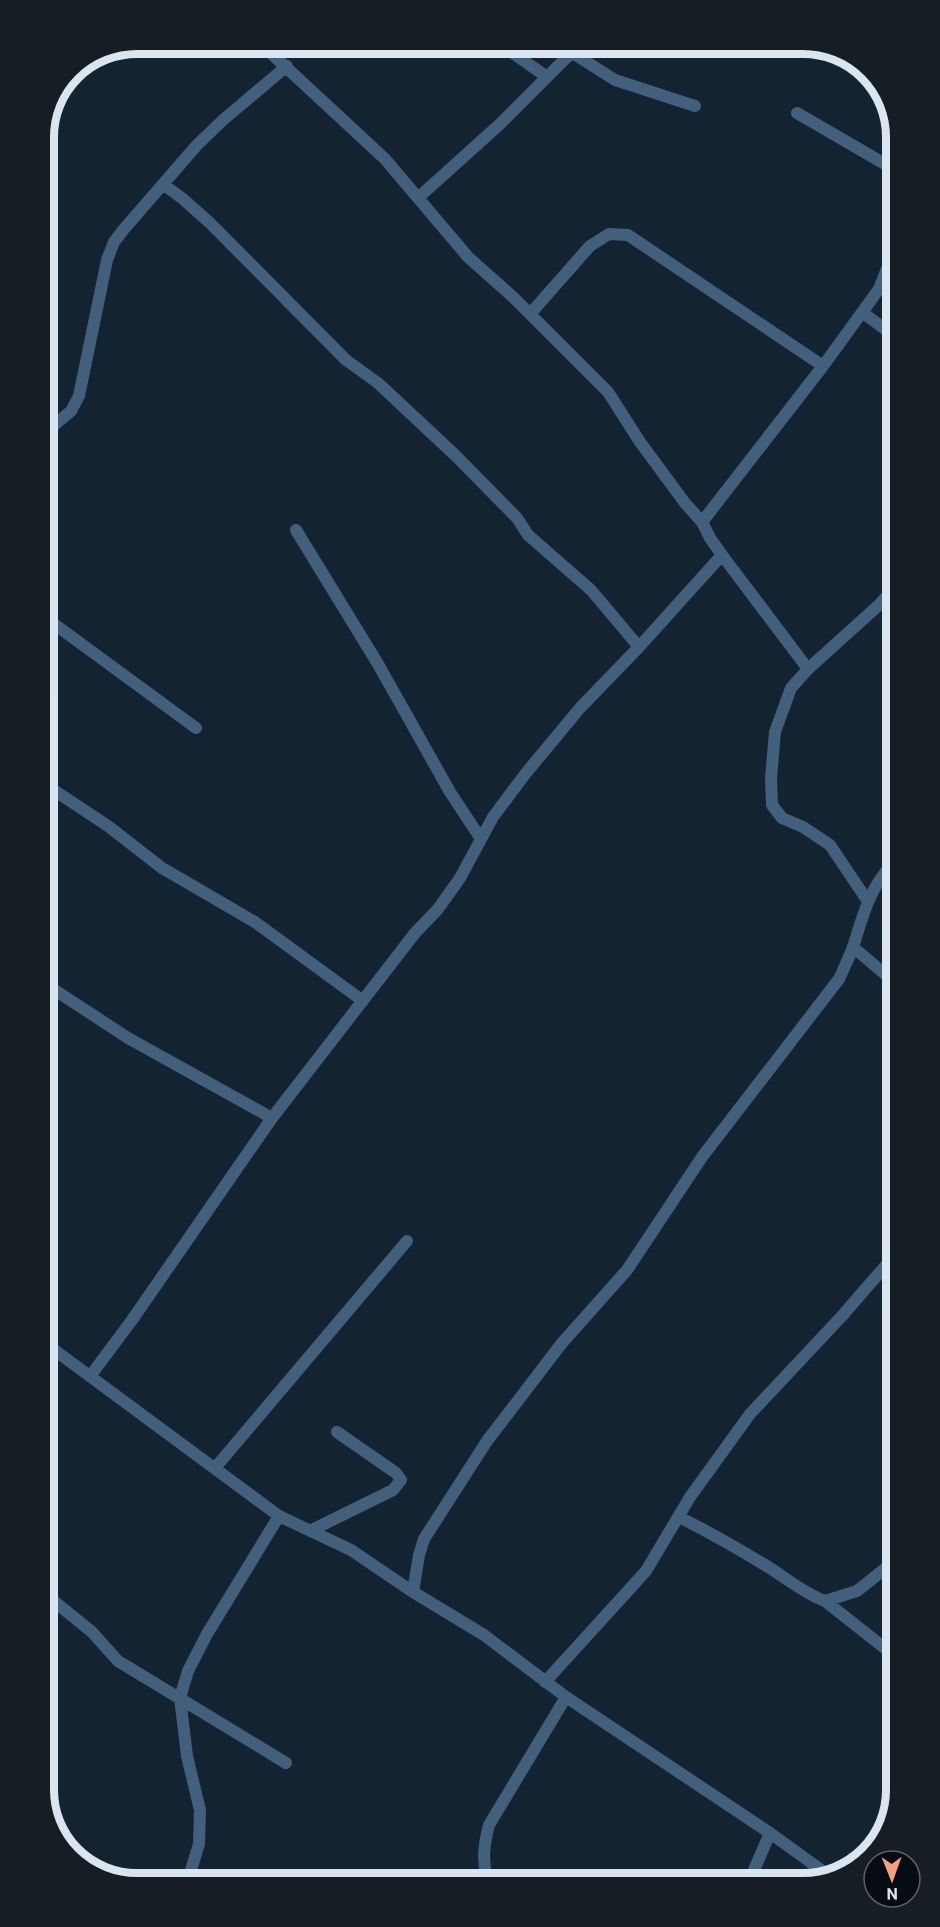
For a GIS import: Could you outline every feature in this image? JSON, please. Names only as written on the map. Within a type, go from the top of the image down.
[{"type":"street","points":[[273,54],[385,159],[468,256],[531,314],[608,392],[685,503],[702,522],[722,555],[808,669]]},
{"type":"street","points":[[514,54],[547,77]]},
{"type":"street","points":[[419,197],[500,124],[570,54]]},
{"type":"street","points":[[583,54],[615,80],[695,106]]},
{"type":"street","points":[[54,425],[71,411],[79,396],[107,260],[114,242],[197,145],[287,66]]},
{"type":"street","points":[[797,113],[886,165]]},
{"type":"street","points":[[164,184],[210,223],[346,360],[378,383],[456,456],[517,518],[528,535],[591,590],[639,647]]},
{"type":"street","points":[[531,314],[590,246],[609,234],[628,235],[823,366]]},
{"type":"street","points":[[702,522],[823,366],[879,289],[886,271]]},
{"type":"street","points":[[862,312],[886,330]]},
{"type":"street","points":[[296,530],[378,664],[450,792],[481,839]]},
{"type":"street","points":[[91,1375],[272,1119],[415,933],[438,909],[460,878],[493,816],[580,708],[722,555]]},
{"type":"street","points":[[867,900],[830,845],[803,826],[782,818],[772,805],[771,778],[775,732],[790,688],[886,596]]},
{"type":"street","points":[[54,624],[196,728]]},
{"type":"street","points":[[54,790],[108,826],[162,868],[255,922],[363,1001]]},
{"type":"street","points":[[413,1592],[424,1539],[487,1441],[562,1343],[627,1270],[702,1157],[839,979],[853,947],[867,900],[879,878],[886,870]]},
{"type":"street","points":[[853,947],[886,975]]},
{"type":"street","points":[[54,990],[128,1038],[272,1119]]},
{"type":"street","points":[[215,1468],[407,1241]]},
{"type":"street","points":[[545,1682],[646,1571],[690,1497],[750,1414],[886,1265]]},
{"type":"street","points":[[54,1349],[279,1516],[351,1550],[413,1592],[484,1635],[566,1697],[823,1870]]},
{"type":"street","points":[[310,1531],[393,1491],[401,1480],[396,1473],[337,1432]]},
{"type":"street","points":[[190,1873],[199,1844],[200,1810],[187,1756],[180,1698],[188,1671],[207,1634],[279,1516]]},
{"type":"street","points":[[680,1517],[717,1536],[812,1596],[825,1601],[886,1649]]},
{"type":"street","points":[[825,1601],[857,1591],[886,1568]]},
{"type":"street","points":[[54,1601],[92,1632],[118,1661],[286,1763]]},
{"type":"street","points":[[486,1873],[484,1845],[489,1825],[566,1697]]},
{"type":"street","points":[[753,1873],[770,1833]]}]
